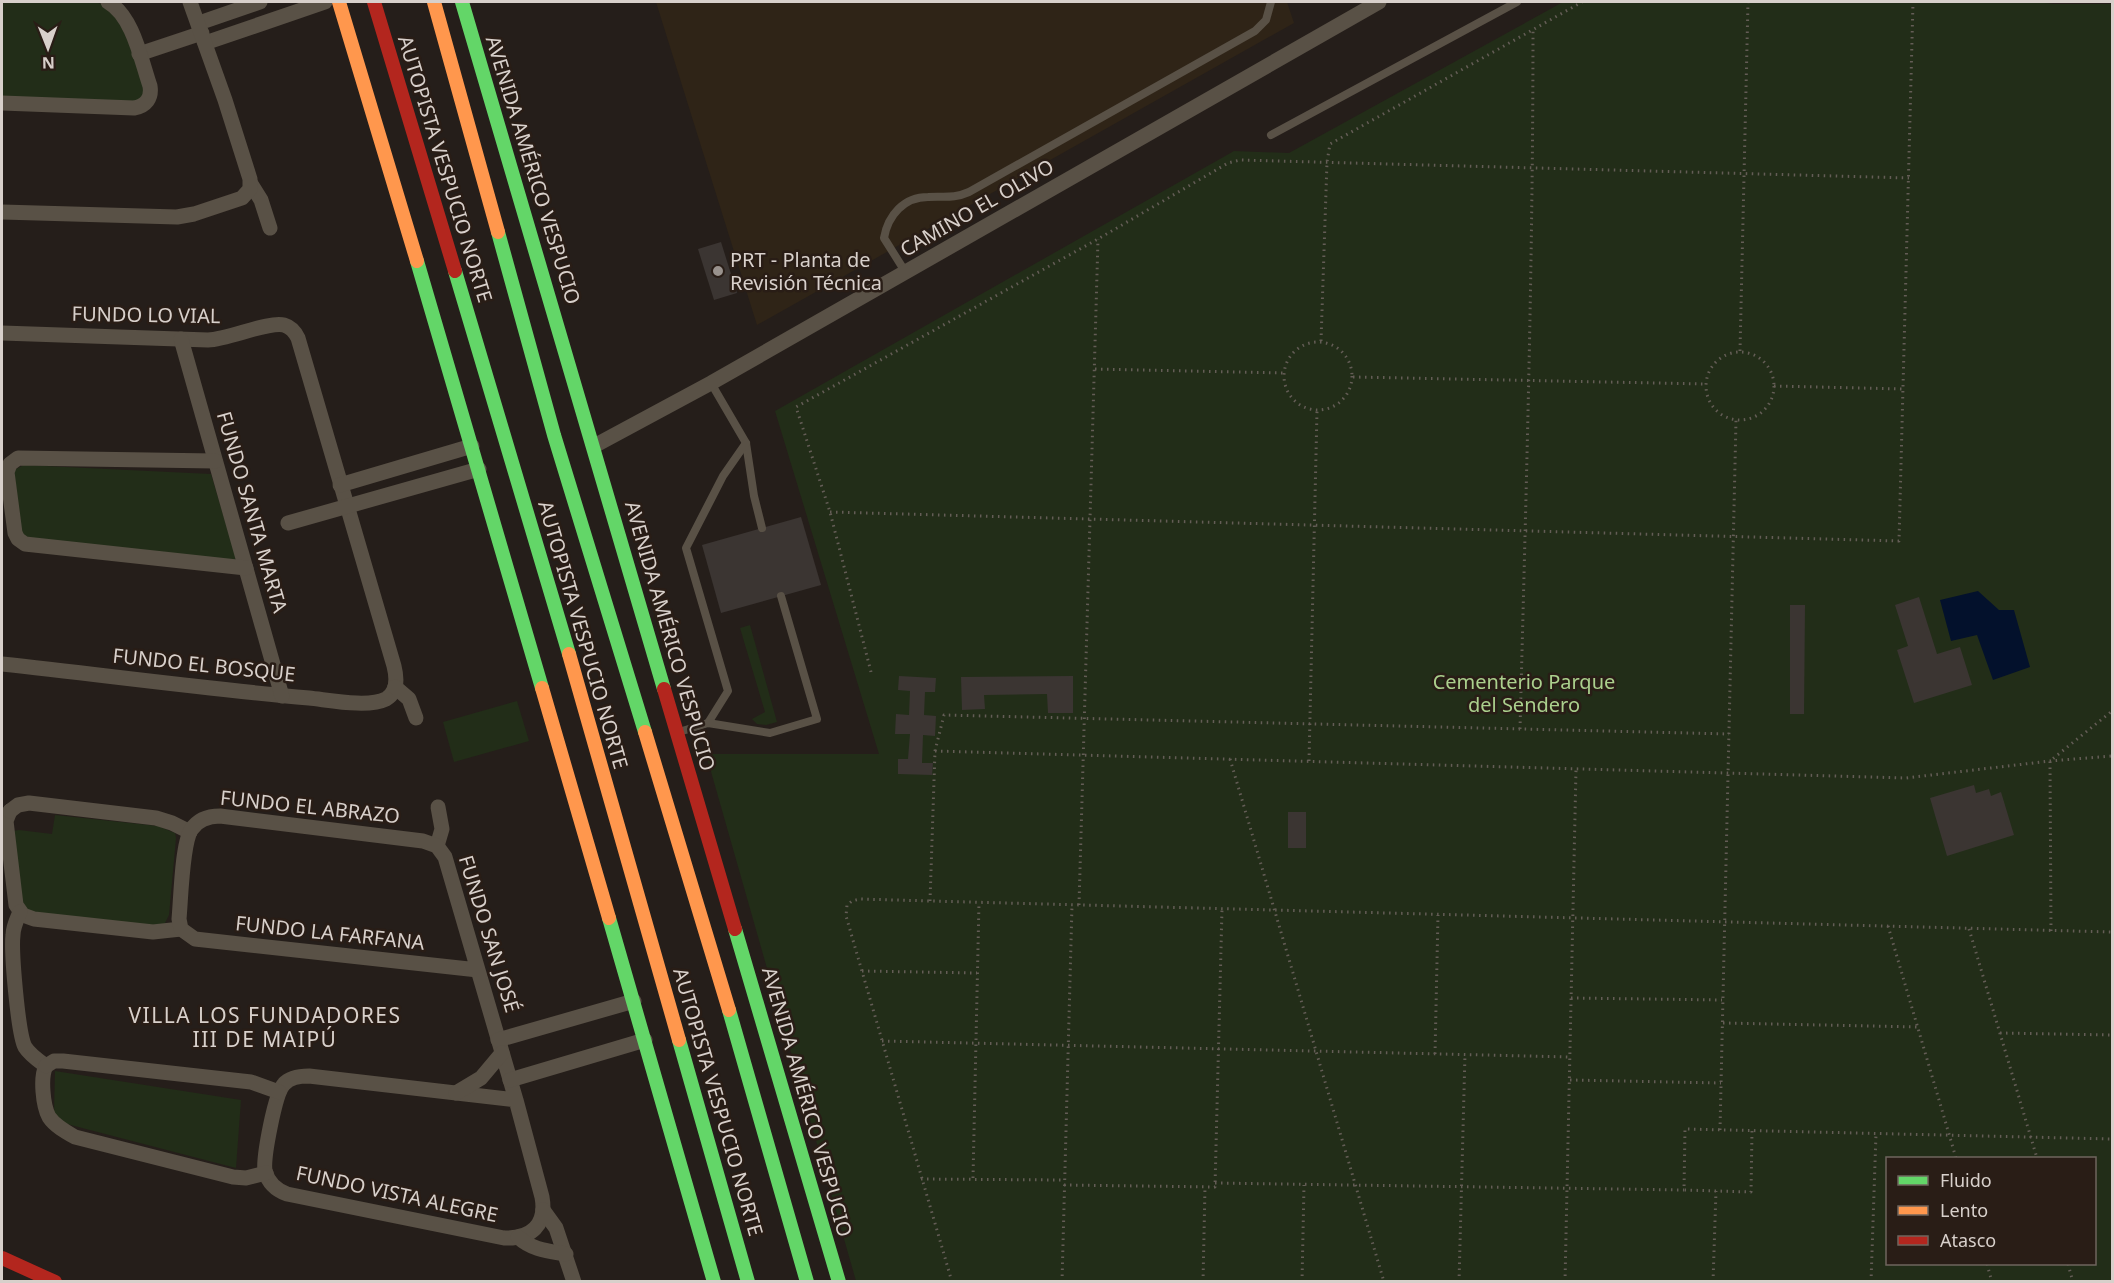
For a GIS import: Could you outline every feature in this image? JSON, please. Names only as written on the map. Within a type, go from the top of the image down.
[{"type":"main road","points":[[339,2],[480,470],[714,1281]]},
{"type":"main road","name":"AUTOPISTA VESPUCIO NORTE","points":[[374,2],[554,601],[748,1281]]},
{"type":"main road","name":"AUTOPISTA VESPUCIO NORTE","points":[[434,2],[554,435],[721,981],[807,1281]]},
{"type":"main road","name":"AVENIDA AMÉRICO VESPUCIO","points":[[462,2],[839,1281]]},
{"type":"main road","points":[[2,1258],[55,1281]]},
{"type":"street","points":[[2,103],[139,107],[147,103],[151,92],[126,19],[108,2]]},
{"type":"street","points":[[190,2],[238,141],[250,186],[261,200],[270,228]]},
{"type":"street","points":[[202,33],[260,2]]},
{"type":"street","points":[[139,54],[202,33],[325,2]]},
{"type":"street","name":"CAMINO EL OLIVO","points":[[594,446],[906,273],[1379,2]]},
{"type":"street","points":[[2,212],[177,217],[194,214],[242,198],[250,186]]},
{"type":"street","name":"FUNDO LO VIAL","points":[[2,333],[219,340],[271,325],[288,326],[298,338],[340,485]]},
{"type":"street","name":"FUNDO SANTA MARTA","points":[[181,339],[282,696]]},
{"type":"street","points":[[416,718],[408,699],[395,687],[394,666],[340,485],[472,446]]},
{"type":"street","points":[[215,461],[22,457],[8,468],[6,495],[15,533],[18,539],[25,544],[246,568]]},
{"type":"street","points":[[402,467],[409,490]]},
{"type":"street","name":"FUNDO SANTA MARTA","points":[[288,523],[480,470]]},
{"type":"street","name":"FUNDO EL BOSQUE","points":[[2,664],[282,696],[372,702],[385,699],[395,687]]},
{"type":"street","points":[[23,803],[41,804],[156,818],[190,832],[186,845],[179,919],[181,929],[153,932],[34,919],[20,912],[15,902],[6,826],[6,806],[23,803]]},
{"type":"street","name":"FUNDO SAN JOSÉ","points":[[438,807],[442,829],[437,846],[445,857],[542,1197],[543,1210],[537,1228]]},
{"type":"street","name":"FUNDO EL ABRAZO","points":[[190,832],[203,819],[220,816],[423,841],[437,846]]},
{"type":"street","points":[[20,912],[13,929],[12,942],[23,1041],[27,1050],[46,1066]]},
{"type":"street","name":"FUNDO LA FARFANA","points":[[181,929],[189,936],[202,941],[477,970]]},
{"type":"street","name":"FUNDO SAN JOSÉ","points":[[500,1046],[634,1001]]},
{"type":"street","points":[[510,1080],[645,1040]]},
{"type":"street","points":[[456,1093],[481,1078],[500,1046]]},
{"type":"street","points":[[279,1092],[250,1082],[63,1060],[54,1061],[46,1066],[42,1079],[49,1117],[59,1127],[75,1137],[233,1177],[246,1178],[266,1173],[265,1161],[279,1092],[284,1083],[292,1078],[309,1076],[516,1100]]},
{"type":"street","name":"FUNDO VISTA ALEGRE","points":[[266,1173],[273,1185],[287,1194],[504,1238],[518,1238],[537,1228]]},
{"type":"street","name":"FUNDO SAN JOSÉ","points":[[543,1210],[556,1228],[574,1281]]},
{"type":"street","name":"FUNDO VISTA ALEGRE","points":[[518,1238],[538,1249],[566,1254]]},
{"type":"lane","points":[[906,273],[884,238],[888,221],[900,206],[920,198],[950,198],[969,192],[1255,31],[1266,20],[1271,2]]},
{"type":"lane","points":[[1271,135],[1517,2]]},
{"type":"lane","points":[[711,383],[746,442],[754,496],[762,528]]},
{"type":"lane","points":[[708,723],[728,691],[686,548],[723,476],[746,442]]},
{"type":"lane","points":[[678,732],[708,723],[770,733],[818,720],[781,596]]},
{"type":"path","points":[[1321,341],[1327,162],[1330,144],[1582,2]]},
{"type":"path","points":[[1740,351],[1748,2]]},
{"type":"path","points":[[830,512],[1899,541],[1913,2]]},
{"type":"path","points":[[1520,729],[1530,380],[1533,28]]},
{"type":"path","points":[[871,672],[830,512],[796,407],[1098,239],[1228,163],[1240,160],[1909,178]]},
{"type":"path","points":[[1079,905],[1098,239]]},
{"type":"path","points":[[1321,341],[1341,350],[1348,358],[1353,377],[1344,399],[1335,406],[1317,411],[1303,407],[1294,401],[1287,393],[1282,373],[1292,352],[1310,342],[1321,341]]},
{"type":"path","points":[[1740,351],[1765,362],[1770,370],[1774,386],[1771,399],[1765,408],[1756,415],[1736,420],[1716,410],[1710,402],[1706,384],[1708,372],[1714,363],[1730,353],[1740,351]]},
{"type":"path","points":[[1095,369],[1282,373]]},
{"type":"path","points":[[1353,377],[1706,384]]},
{"type":"path","points":[[1774,386],[1903,389]]},
{"type":"path","points":[[1309,761],[1317,411]]},
{"type":"path","points":[[1720,1130],[1736,420]]},
{"type":"path","points":[[2050,761],[2112,711]]},
{"type":"path","points":[[930,901],[935,751],[944,715],[1729,734]]},
{"type":"path","points":[[935,751],[1906,778],[2112,756]]},
{"type":"path","points":[[1230,759],[1384,1281]]},
{"type":"path","points":[[2050,761],[2051,931]]},
{"type":"path","points":[[1565,1281],[1576,769]]},
{"type":"path","points":[[952,1281],[846,916],[847,905],[852,901],[979,902],[2112,933]]},
{"type":"path","points":[[973,1178],[979,902]]},
{"type":"path","points":[[1062,1281],[1072,905]]},
{"type":"path","points":[[1064,1185],[1215,1187],[1222,909]]},
{"type":"path","points":[[1435,1054],[1438,915]]},
{"type":"path","points":[[1888,926],[1956,1157]]},
{"type":"path","points":[[1969,929],[2037,1157]]},
{"type":"path","points":[[862,970],[977,973]]},
{"type":"path","points":[[1571,998],[1723,1000]]},
{"type":"path","points":[[1723,1023],[1918,1027]]},
{"type":"path","points":[[2000,1033],[2112,1035]]},
{"type":"path","points":[[882,1041],[1570,1057]]},
{"type":"path","points":[[1459,1281],[1465,1054]]},
{"type":"path","points":[[1569,1080],[1721,1083]]},
{"type":"path","points":[[1684,1190],[1685,1129],[2112,1139]]},
{"type":"path","points":[[1215,1183],[1751,1192],[1752,1131]]},
{"type":"path","points":[[1871,1281],[1876,1134]]},
{"type":"path","points":[[921,1179],[1064,1179]]},
{"type":"path","points":[[1302,1281],[1304,1185]]},
{"type":"path","points":[[1203,1281],[1205,1187]]},
{"type":"path","points":[[1713,1281],[1716,1191]]},
{"type":"path","points":[[1988,1265],[1992,1281]]},
{"type":"path","points":[[2069,1265],[2073,1281]]},
{"type":"shaded area","points":[[656,2],[1287,2],[1294,23],[757,325]]},
{"type":"green space","points":[[2,2],[97,2],[118,14],[147,92],[136,102],[2,98]]},
{"type":"green space","name":"Cementerio Parque del Sendero","points":[[1563,2],[2112,4],[2112,1281],[856,1281],[706,754],[879,754],[775,411],[1234,151],[1289,153]]},
{"type":"green space","points":[[24,465],[211,474],[236,558],[234,560],[28,538],[22,533],[14,472]]},
{"type":"green space","points":[[750,625],[777,722],[766,725],[757,724],[752,719],[765,712],[740,628]]},
{"type":"green space","points":[[517,701],[529,741],[454,762],[443,722]]},
{"type":"green space","points":[[55,815],[158,826],[175,833],[169,915],[165,923],[160,926],[33,915],[22,907],[13,831],[52,834]]},
{"type":"green space","points":[[55,1071],[241,1100],[236,1168],[63,1123],[54,1114]]},
{"type":"water","points":[[1978,591],[1999,610],[2014,610],[2030,667],[1993,680],[1977,635],[1951,641],[1940,600]]},
{"type":"building","name":"PRT - Planta de Revisión Técnica","points":[[721,242],[737,293],[714,300],[698,249]]},
{"type":"building","points":[[801,517],[821,585],[721,613],[702,545]]},
{"type":"building","points":[[1919,597],[1937,654],[1960,647],[1972,685],[1914,703],[1897,650],[1908,646],[1895,605]]},
{"type":"building","points":[[1790,605],[1805,605],[1804,714],[1790,714]]},
{"type":"building","points":[[899,676],[936,678],[935,692],[925,692],[924,715],[936,716],[935,736],[923,735],[922,763],[933,763],[932,775],[898,774],[898,759],[908,759],[910,734],[895,734],[896,714],[909,715],[910,691],[898,690]]},
{"type":"building","points":[[1073,676],[1073,713],[1048,713],[1047,694],[984,695],[985,709],[962,710],[961,677]]},
{"type":"building","points":[[1974,785],[1976,793],[1989,789],[1991,796],[2001,792],[2014,835],[1947,856],[1930,798]]},
{"type":"building","points":[[1288,812],[1306,812],[1306,848],[1288,848]]},
{"type":"traffic: fast","points":[[462,2],[664,689]]},
{"type":"traffic: fast","points":[[498,232],[554,435],[645,732]]},
{"type":"traffic: fast","points":[[417,261],[542,688]]},
{"type":"traffic: fast","points":[[455,271],[569,654]]},
{"type":"traffic: fast","points":[[609,918],[714,1282]]},
{"type":"traffic: fast","points":[[735,929],[839,1282]]},
{"type":"traffic: fast","points":[[729,1010],[807,1282]]},
{"type":"traffic: fast","points":[[679,1040],[748,1282]]},
{"type":"traffic: slow","points":[[339,2],[417,261]]},
{"type":"traffic: slow","points":[[434,2],[498,232]]},
{"type":"traffic: slow","points":[[569,654],[679,1040]]},
{"type":"traffic: slow","points":[[542,688],[609,918]]},
{"type":"traffic: slow","points":[[645,732],[729,1010]]},
{"type":"traffic: jam","points":[[374,2],[455,271]]},
{"type":"traffic: jam","points":[[664,689],[735,929]]},
{"type":"traffic: jam","points":[[2,1258],[55,1282]]},
{"type":"place","name":"PRT - Planta de Revisión Técnica","points":[[718,271]]},
{"type":"district","name":"VILLA LOS FUNDADORES III DE MAIPÚ","points":[[265,1028]]}]
